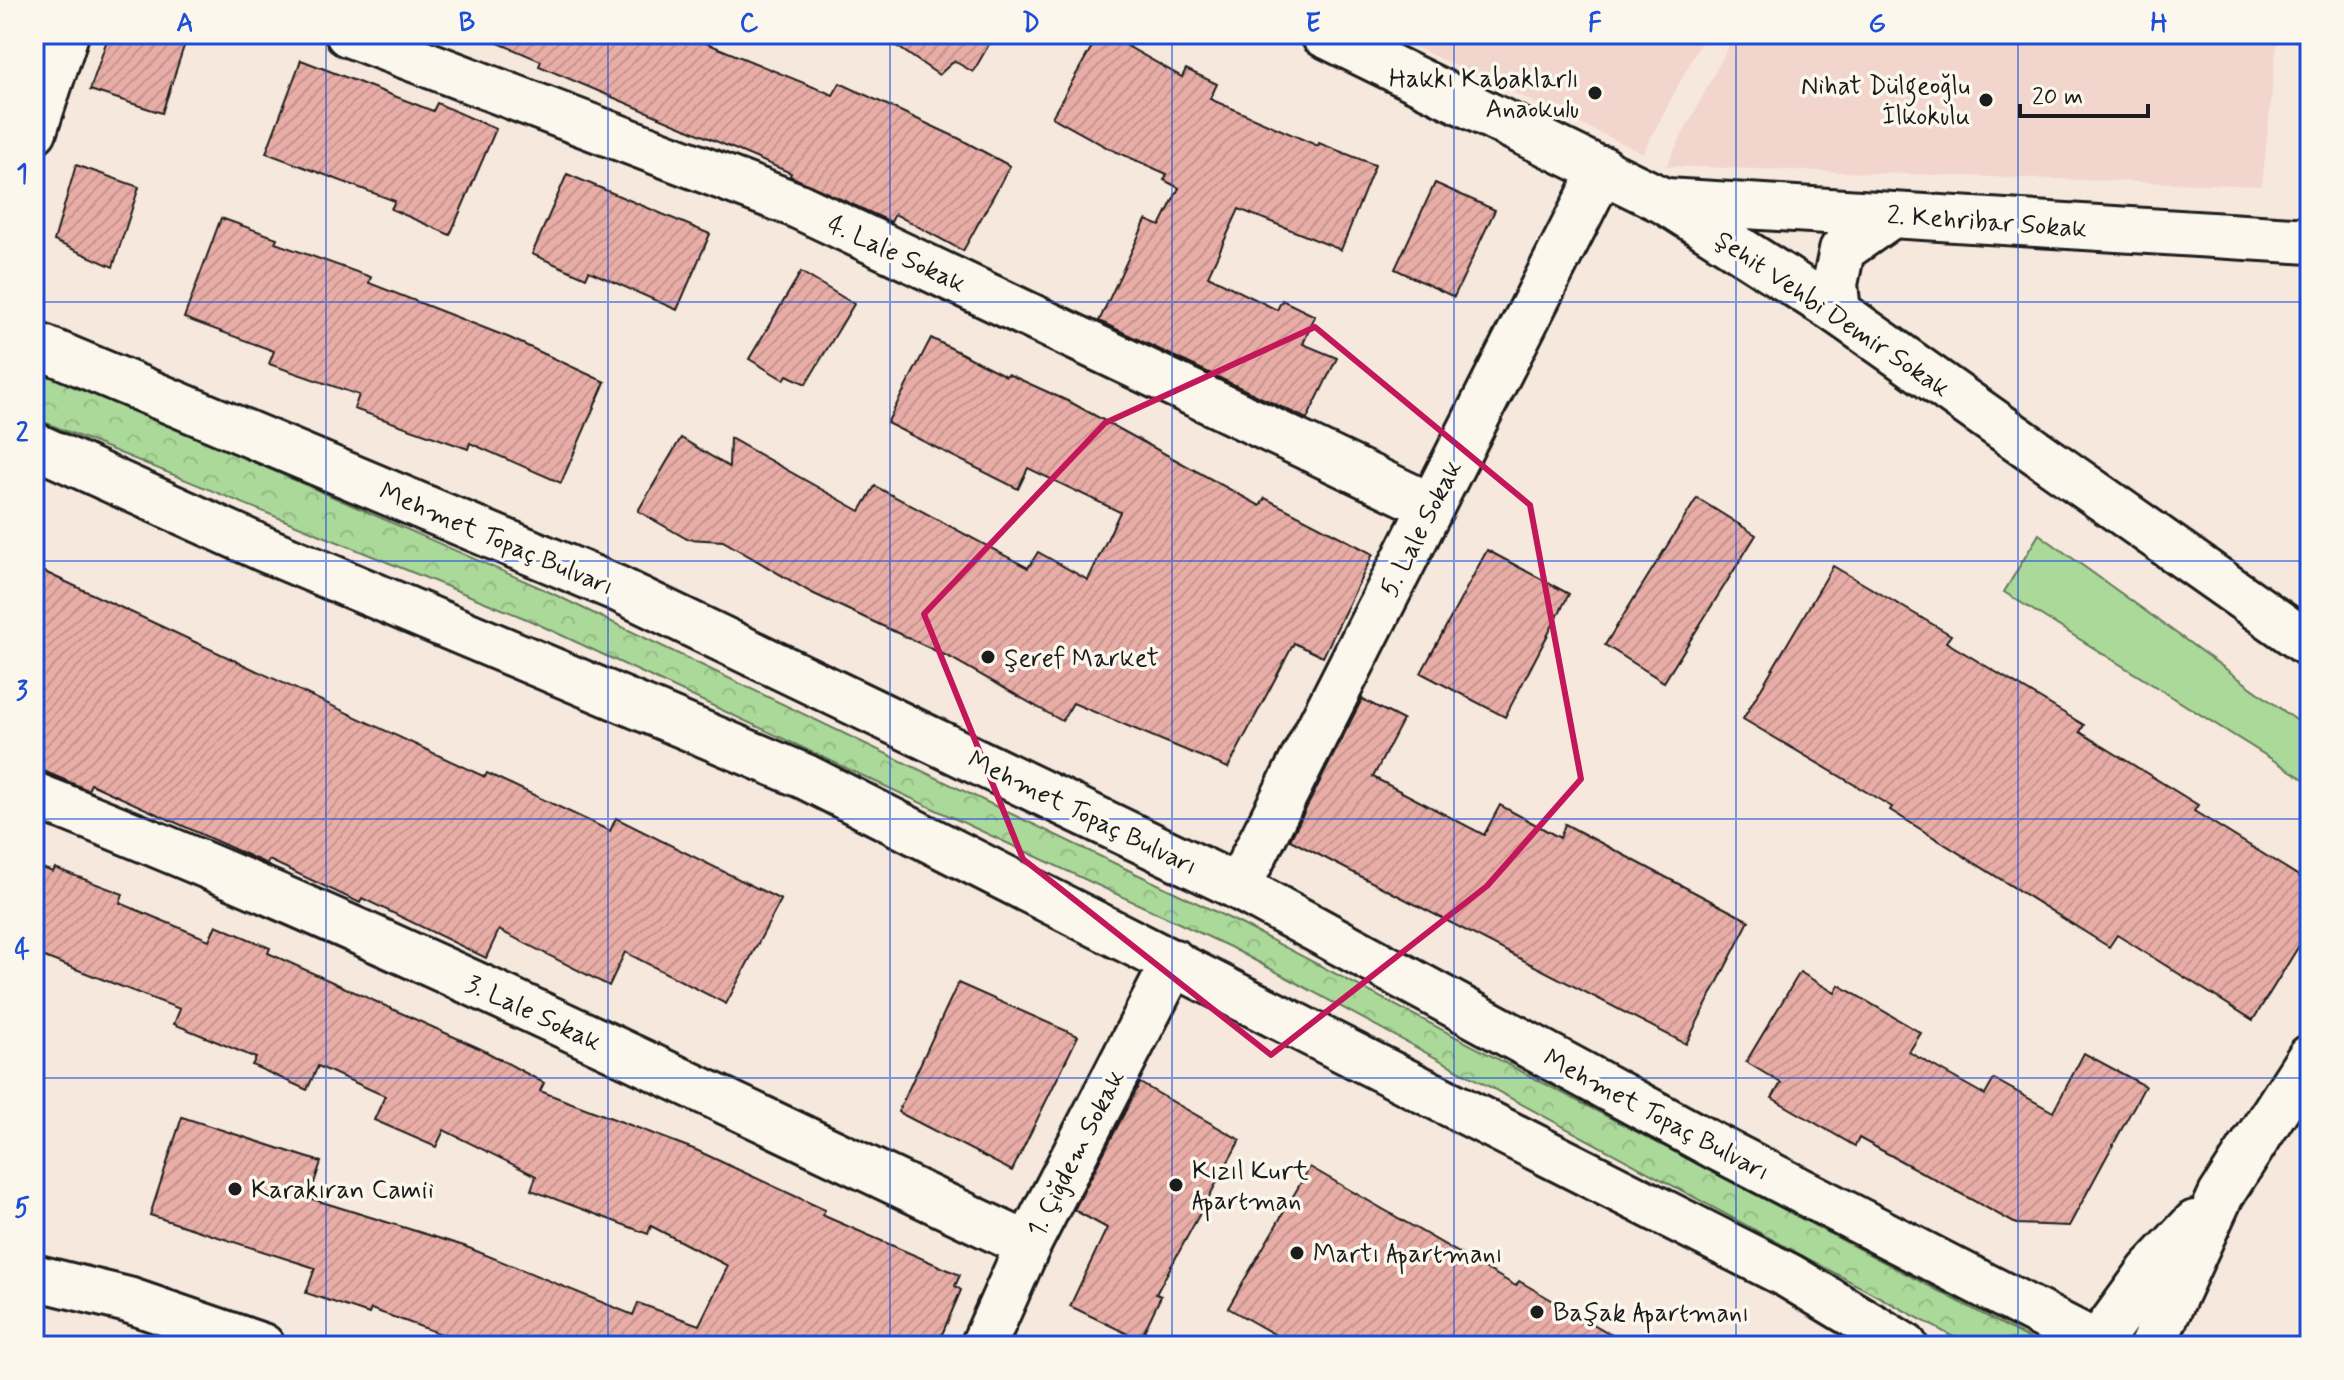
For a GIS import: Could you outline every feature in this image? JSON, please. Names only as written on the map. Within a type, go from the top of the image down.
[{"type":"street","points":[[34,131],[66,34]]},
{"type":"street","name":"4. Lale Sokak","points":[[348,34],[796,205],[1431,506]]},
{"type":"street","name":"Şehit Vehbi Demir Sokak","points":[[1323,34],[1664,201],[1838,312],[2310,645]]},
{"type":"street","name":"5. Lale Sokak","points":[[1238,887],[1603,169]]},
{"type":"street","name":"2. Kehribar Sokak","points":[[1664,201],[2310,241]]},
{"type":"street","points":[[1838,312],[1835,284],[1842,250],[1892,215]]},
{"type":"street","name":"Mehmet Topaç Bulvarı","points":[[34,344],[616,588],[1238,887],[1718,1148],[2098,1345]]},
{"type":"street","points":[[34,445],[264,549],[806,777],[1789,1276],[1905,1346]]},
{"type":"street","name":"3. Lale Sokak","points":[[34,795],[225,873],[439,967],[1028,1245]]},
{"type":"street","name":"1. Çiğdem Sokak","points":[[983,1346],[1028,1245],[1174,962]]},
{"type":"street","points":[[2152,1346],[2221,1195],[2309,1062]]},
{"type":"street","points":[[2098,1345],[2150,1271],[2221,1195]]},
{"type":"street","points":[[34,1277],[128,1300],[262,1346]]},
{"type":"highlighted area","points":[[1315,327],[1530,505],[1581,779],[1487,886],[1271,1055],[1023,859],[924,614],[1105,423]]},
{"type":"shaded area","name":"Hakkı Kabaklarlı Anaokulu","points":[[1387,34],[1705,34],[1643,153]]},
{"type":"shaded area","name":"Nihat Dülgeoğlu İlkokulu","points":[[1735,34],[2278,34],[2262,186],[1666,166]]},
{"type":"green space","points":[[34,366],[543,589],[1241,924],[2030,1339],[2026,1346],[1970,1346],[1230,947],[529,620],[34,418]]},
{"type":"green space","points":[[2039,534],[2310,730],[2310,783],[2004,592]]},
{"type":"building","points":[[109,34],[188,34],[162,113],[90,90]]},
{"type":"building","points":[[477,34],[684,34],[833,95],[840,83],[1010,166],[963,251],[895,214],[891,222],[790,176],[791,173],[539,66],[541,61]]},
{"type":"building","points":[[879,34],[995,34],[973,72],[954,61],[939,75]]},
{"type":"building","points":[[1099,34],[1106,34],[1182,77],[1186,69],[1217,84],[1210,99],[1318,146],[1319,143],[1375,165],[1341,250],[1239,209],[1208,276],[1277,310],[1282,300],[1315,316],[1303,344],[1337,358],[1307,419],[1099,321],[1146,220],[1160,226],[1179,188],[1164,180],[1167,174],[1108,148],[1052,117]]},
{"type":"building","points":[[301,60],[433,111],[437,103],[496,129],[450,235],[391,209],[395,201],[266,153]]},
{"type":"building","points":[[76,165],[139,187],[113,267],[54,241]]},
{"type":"building","points":[[567,174],[710,234],[677,310],[589,271],[586,278],[532,254]]},
{"type":"building","points":[[1435,183],[1495,210],[1454,297],[1395,269]]},
{"type":"building","points":[[221,218],[277,238],[275,243],[371,277],[369,283],[510,338],[605,382],[561,483],[470,443],[468,449],[354,409],[359,395],[269,364],[274,351],[184,318]]},
{"type":"building","points":[[801,272],[854,304],[806,384],[787,375],[784,380],[749,359]]},
{"type":"building","points":[[931,338],[1006,376],[1008,374],[1072,403],[1260,506],[1265,498],[1373,554],[1323,657],[1294,643],[1228,768],[1073,703],[1062,721],[951,658],[812,593],[723,541],[687,539],[638,511],[681,438],[729,467],[730,438],[860,511],[875,486],[1028,568],[1038,552],[1088,580],[1120,512],[1028,468],[1018,489],[887,423]]},
{"type":"building","points":[[1697,498],[1756,535],[1664,682],[1605,645]]},
{"type":"building","points":[[1487,550],[1569,594],[1505,717],[1421,673]]},
{"type":"building","points":[[1833,566],[1951,635],[1946,642],[2084,725],[2080,732],[2198,805],[2194,811],[2310,883],[2310,928],[2253,1020],[2117,935],[2109,947],[1890,810],[1892,807],[1743,719]]},
{"type":"building","points":[[34,567],[485,777],[487,773],[610,831],[616,818],[781,900],[726,1004],[625,952],[609,986],[499,930],[486,958],[362,898],[360,903],[269,860],[267,864],[91,784],[88,790],[34,767]]},
{"type":"building","points":[[1362,699],[1403,720],[1373,777],[1484,835],[1500,805],[1560,838],[1565,824],[1749,921],[1686,1044],[1290,840]]},
{"type":"building","points":[[34,865],[53,872],[55,868],[123,894],[120,903],[209,940],[216,925],[270,948],[268,953],[481,1049],[544,1083],[540,1091],[696,1150],[825,1210],[822,1215],[960,1275],[955,1286],[961,1290],[937,1346],[475,1346],[371,1309],[369,1314],[306,1293],[315,1268],[150,1215],[182,1117],[321,1162],[309,1198],[464,1246],[633,1315],[638,1303],[699,1325],[728,1266],[651,1226],[648,1234],[531,1190],[536,1176],[444,1130],[436,1147],[374,1120],[385,1096],[318,1066],[307,1090],[252,1065],[256,1058],[174,1024],[180,1009],[34,953]]},
{"type":"building","points":[[1800,972],[1835,993],[1839,985],[1921,1033],[1909,1052],[1985,1095],[1994,1079],[2053,1112],[2084,1053],[2145,1086],[2069,1226],[2016,1224],[1859,1138],[1855,1146],[1772,1098],[1781,1083],[1746,1062]]},
{"type":"building","points":[[958,983],[1078,1036],[1012,1171],[898,1112]]},
{"type":"building","points":[[1140,1083],[1240,1140],[1156,1294],[1161,1296],[1140,1340],[1070,1306],[1107,1228],[1074,1210]]},
{"type":"building","points":[[1310,1167],[1516,1286],[1519,1281],[1631,1346],[1295,1346],[1228,1308]]},
{"type":"place","name":"Hakkı Kabaklarlı Anaokulu","points":[[1595,93]]},
{"type":"place","name":"Nihat Dülgeoğlu İlkokulu","points":[[1986,100]]},
{"type":"place","name":"Şeref Market","points":[[988,657]]},
{"type":"place","name":"Kızıl Kurt Apartman","points":[[1176,1185]]},
{"type":"place","name":"Karakıran Camii","points":[[235,1189]]},
{"type":"place","name":"Martı Apartmanı","points":[[1297,1253]]},
{"type":"place","name":"Başak Apartmanı","points":[[1537,1312]]}]
